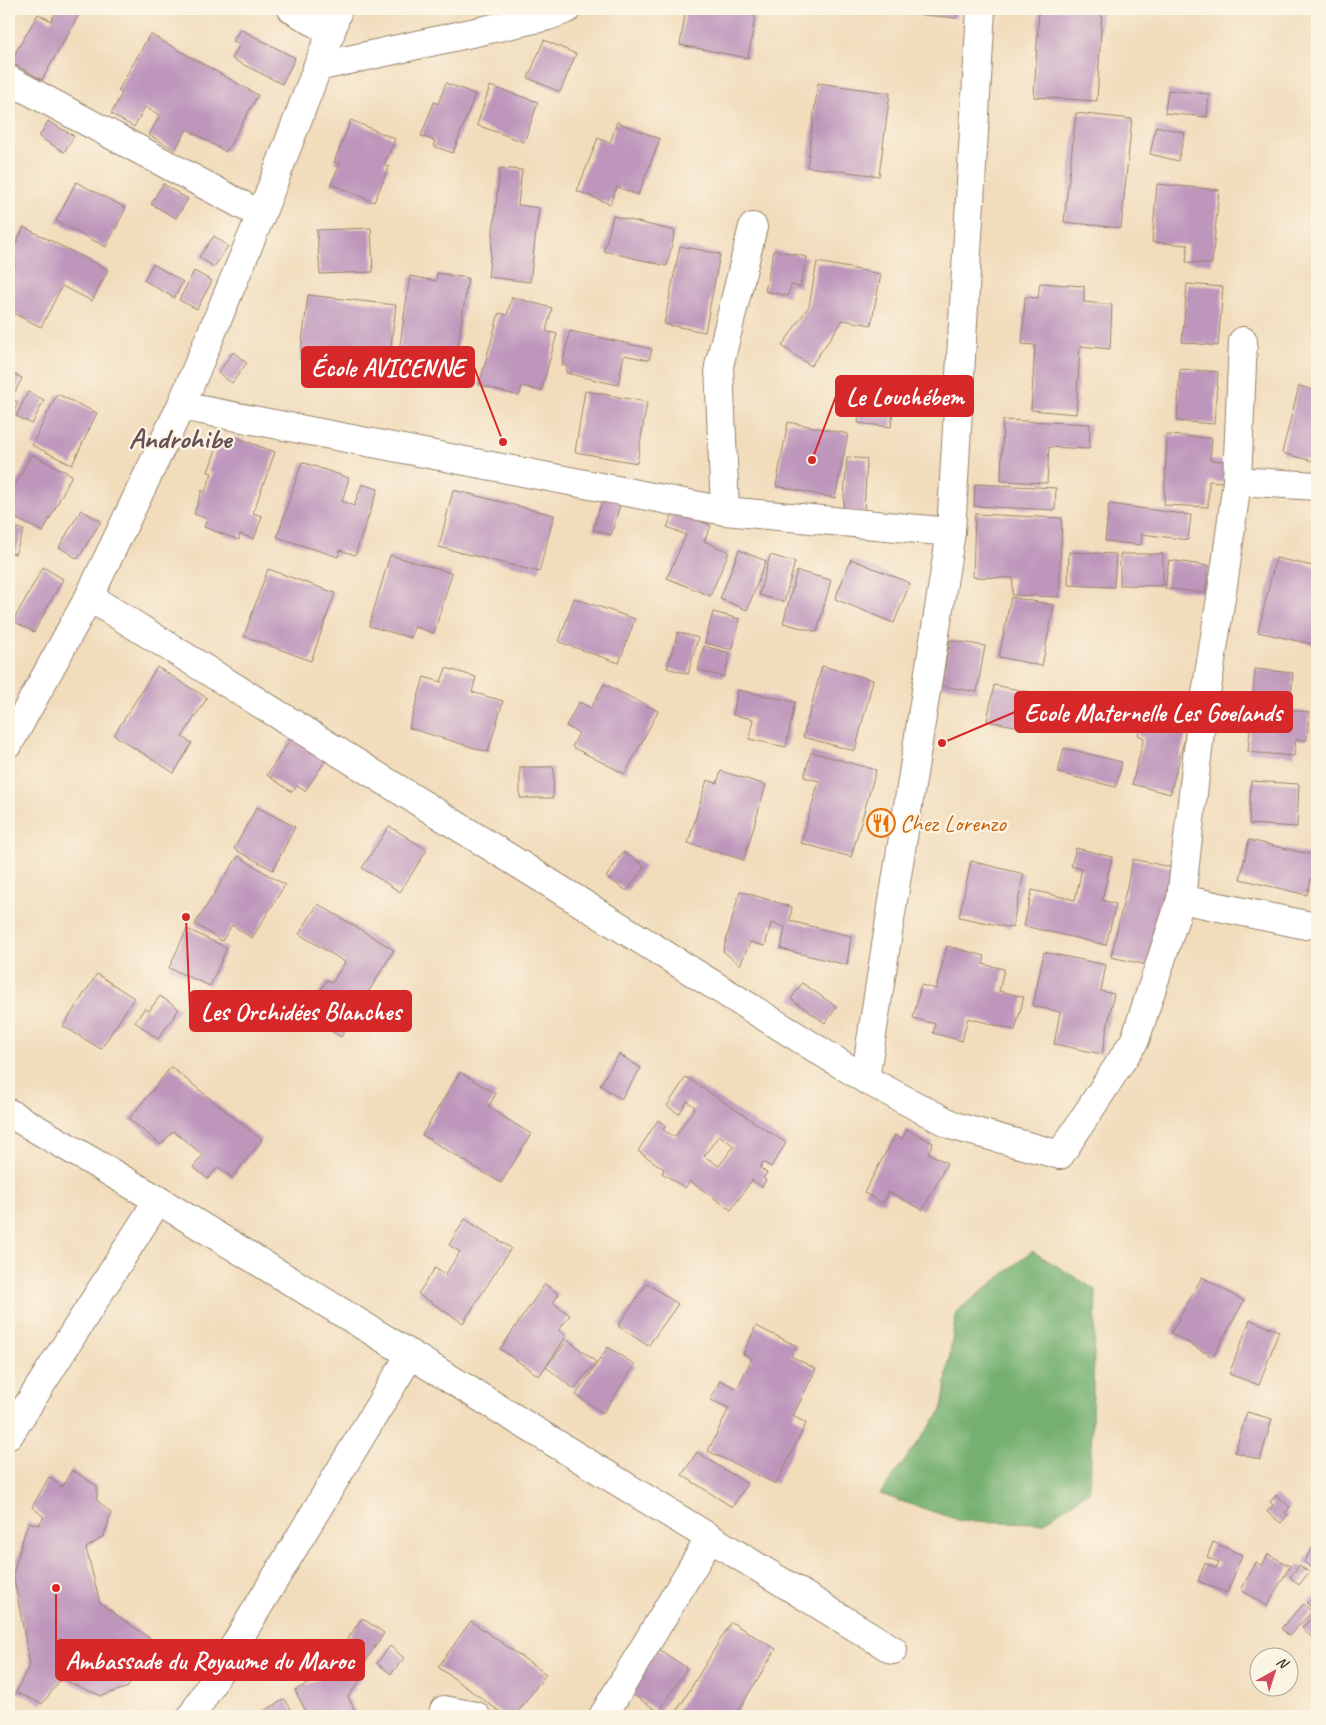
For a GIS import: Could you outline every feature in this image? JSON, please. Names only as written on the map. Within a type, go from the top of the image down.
[{"type":"street","points":[[9,743],[90,597],[181,406],[261,214],[334,20],[292,9]]},
{"type":"street","points":[[317,67],[548,16],[568,9]]},
{"type":"street","points":[[865,1079],[951,532],[981,9]]},
{"type":"street","points":[[9,80],[261,214]]},
{"type":"street","points":[[726,511],[719,366],[753,227]]},
{"type":"street","points":[[90,597],[865,1079],[954,1126],[1060,1155],[1136,1040],[1181,899],[1200,732],[1237,481],[1243,341]]},
{"type":"street","points":[[181,406],[726,511],[951,532]]},
{"type":"street","points":[[1237,481],[1317,486]]},
{"type":"street","points":[[1181,899],[1306,925]]},
{"type":"street","points":[[9,1113],[158,1200],[893,1650]]},
{"type":"street","points":[[9,1435],[158,1200]]},
{"type":"street","points":[[192,1716],[410,1355]]},
{"type":"street","points":[[603,1716],[710,1538]]},
{"type":"street","points":[[444,1710],[476,1716]]},
{"type":"green space","points":[[1032,1251],[1096,1290],[1090,1490],[1043,1523],[961,1521],[880,1494],[942,1410],[956,1312]]},
{"type":"building","points":[[58,9],[82,9],[42,80],[10,62],[38,14],[51,21]]},
{"type":"building","points":[[686,9],[738,9],[756,12],[748,58],[680,45]]},
{"type":"building","points":[[892,9],[957,9],[956,18],[892,12]]},
{"type":"building","points":[[1039,9],[1102,9],[1097,101],[1034,97]]},
{"type":"building","points":[[240,29],[295,58],[282,84],[232,59],[240,44],[233,41]]},
{"type":"building","points":[[150,34],[258,95],[226,152],[187,129],[175,150],[149,135],[160,115],[145,107],[134,127],[111,114],[122,93],[118,91]]},
{"type":"building","points":[[544,40],[576,54],[560,92],[528,78]]},
{"type":"building","points":[[446,83],[475,94],[453,153],[433,146],[435,141],[421,136],[434,102],[438,104]]},
{"type":"building","points":[[818,83],[890,93],[879,176],[807,167]]},
{"type":"building","points":[[490,86],[538,102],[524,142],[477,125]]},
{"type":"building","points":[[1168,90],[1209,94],[1207,117],[1165,113]]},
{"type":"building","points":[[1076,113],[1132,119],[1121,228],[1064,222]]},
{"type":"building","points":[[351,120],[395,139],[384,165],[389,167],[374,202],[331,184],[340,164],[334,162]]},
{"type":"building","points":[[48,121],[74,136],[64,152],[39,137]]},
{"type":"building","points":[[617,122],[660,139],[638,195],[617,187],[610,204],[577,191],[598,138],[610,143]]},
{"type":"building","points":[[1156,126],[1185,133],[1178,161],[1150,154]]},
{"type":"building","points":[[500,168],[522,170],[518,205],[539,208],[530,282],[488,277]]},
{"type":"building","points":[[76,182],[126,208],[106,247],[56,221]]},
{"type":"building","points":[[163,184],[188,199],[176,218],[151,204]]},
{"type":"building","points":[[1157,184],[1219,190],[1212,264],[1186,262],[1188,245],[1152,242]]},
{"type":"building","points":[[613,216],[675,231],[667,266],[604,251]]},
{"type":"building","points":[[24,227],[108,270],[92,301],[62,286],[41,327],[9,311],[9,276],[15,264],[9,260],[9,257]]},
{"type":"building","points":[[371,228],[373,272],[320,274],[317,230]]},
{"type":"building","points":[[214,236],[228,246],[214,267],[199,257]]},
{"type":"building","points":[[680,246],[720,254],[705,332],[664,324]]},
{"type":"building","points":[[774,250],[807,257],[800,287],[791,285],[788,296],[765,291]]},
{"type":"building","points":[[817,262],[881,274],[871,325],[843,320],[811,366],[782,346],[809,306]]},
{"type":"building","points":[[153,264],[183,282],[174,298],[144,280]]},
{"type":"building","points":[[194,271],[212,281],[197,309],[179,300]]},
{"type":"building","points":[[437,273],[468,278],[454,373],[397,365],[410,276],[436,281]]},
{"type":"building","points":[[1040,283],[1084,286],[1084,302],[1112,305],[1110,349],[1080,346],[1076,414],[1031,410],[1035,345],[1022,344],[1025,297],[1038,298]]},
{"type":"building","points":[[1187,284],[1223,287],[1218,346],[1182,342]]},
{"type":"building","points":[[308,295],[396,305],[388,370],[300,359]]},
{"type":"building","points":[[512,297],[552,308],[546,331],[557,334],[541,391],[522,386],[519,396],[479,385],[499,313],[507,315]]},
{"type":"building","points":[[570,331],[652,349],[649,360],[624,355],[618,385],[566,373],[567,366],[562,365]]},
{"type":"building","points":[[233,352],[247,363],[232,383],[218,373]]},
{"type":"building","points":[[1180,369],[1218,372],[1214,424],[1177,421]]},
{"type":"building","points":[[9,371],[22,378],[15,392],[9,389]]},
{"type":"building","points":[[863,384],[896,388],[891,427],[858,423]]},
{"type":"building","points":[[1299,386],[1317,391],[1317,462],[1282,453]]},
{"type":"building","points":[[585,391],[647,402],[637,463],[575,452]]},
{"type":"building","points":[[28,392],[44,400],[32,424],[16,416]]},
{"type":"building","points":[[57,394],[97,413],[72,465],[32,445]]},
{"type":"building","points":[[9,398],[18,402],[9,423]]},
{"type":"building","points":[[1003,420],[1090,424],[1089,449],[1049,447],[1047,483],[1001,481]]},
{"type":"building","points":[[788,422],[848,434],[835,498],[776,486]]},
{"type":"building","points":[[1167,435],[1212,438],[1210,460],[1225,461],[1224,482],[1209,481],[1208,507],[1164,505]]},
{"type":"building","points":[[235,437],[275,452],[253,513],[262,516],[254,539],[240,534],[239,540],[204,527],[207,519],[194,514],[202,490],[205,492],[212,473],[208,472],[218,444],[231,448]]},
{"type":"building","points":[[31,454],[72,475],[43,532],[9,515],[9,498]]},
{"type":"building","points":[[847,457],[867,459],[864,512],[843,510]]},
{"type":"building","points":[[302,462],[349,478],[342,501],[354,506],[362,484],[378,489],[355,555],[340,550],[338,557],[277,537]]},
{"type":"building","points":[[975,484],[1056,488],[1055,510],[974,506]]},
{"type":"building","points":[[453,490],[554,515],[539,572],[439,547]]},
{"type":"building","points":[[603,497],[621,502],[611,535],[593,530]]},
{"type":"building","points":[[1109,504],[1191,515],[1188,540],[1142,534],[1141,545],[1105,541]]},
{"type":"building","points":[[675,509],[711,526],[704,541],[729,552],[710,596],[667,578],[686,535],[667,527]]},
{"type":"building","points":[[81,510],[101,521],[78,559],[59,547]]},
{"type":"building","points":[[975,514],[1062,518],[1059,597],[1012,595],[1013,578],[973,577]]},
{"type":"building","points":[[9,525],[24,530],[15,554],[9,552]]},
{"type":"building","points":[[739,550],[766,561],[747,610],[720,599]]},
{"type":"building","points":[[1069,552],[1116,554],[1114,587],[1068,585]]},
{"type":"building","points":[[1120,554],[1163,554],[1163,586],[1120,585]]},
{"type":"building","points":[[390,555],[452,573],[434,633],[414,627],[411,638],[369,626]]},
{"type":"building","points":[[770,555],[795,562],[784,602],[759,595]]},
{"type":"building","points":[[1276,558],[1317,567],[1317,637],[1315,645],[1258,632]]},
{"type":"building","points":[[851,559],[910,583],[894,623],[835,599]]},
{"type":"building","points":[[1169,560],[1209,566],[1205,593],[1165,588]]},
{"type":"building","points":[[43,567],[63,579],[34,632],[13,621]]},
{"type":"building","points":[[268,569],[335,593],[311,661],[244,636]]},
{"type":"building","points":[[797,571],[831,580],[817,632],[783,623]]},
{"type":"building","points":[[1011,597],[1054,605],[1042,666],[999,657]]},
{"type":"building","points":[[574,598],[635,619],[619,663],[559,642]]},
{"type":"building","points":[[713,612],[740,619],[732,650],[705,643]]},
{"type":"building","points":[[678,632],[698,638],[688,674],[667,668]]},
{"type":"building","points":[[950,640],[985,646],[977,692],[942,686]]},
{"type":"building","points":[[704,646],[730,653],[724,677],[698,670]]},
{"type":"building","points":[[822,666],[873,680],[855,751],[803,737]]},
{"type":"building","points":[[157,667],[207,698],[182,737],[192,743],[174,773],[114,735]]},
{"type":"building","points":[[446,668],[476,677],[472,692],[503,701],[488,752],[409,728],[424,677],[441,682]]},
{"type":"building","points":[[1255,669],[1293,673],[1290,710],[1309,712],[1307,740],[1296,740],[1294,756],[1248,752]]},
{"type":"building","points":[[604,684],[658,711],[625,774],[572,747],[579,733],[566,726],[579,702],[591,708]]},
{"type":"building","points":[[994,685],[1045,695],[1038,730],[987,721]]},
{"type":"building","points":[[738,690],[795,702],[786,747],[749,739],[753,719],[733,715]]},
{"type":"building","points":[[1146,703],[1191,715],[1170,794],[1132,784],[1144,738],[1138,735]]},
{"type":"building","points":[[294,734],[328,757],[305,791],[297,786],[292,792],[267,775]]},
{"type":"building","points":[[1064,748],[1122,762],[1116,787],[1058,773]]},
{"type":"building","points":[[811,752],[876,770],[851,857],[801,843],[819,781],[804,777]]},
{"type":"building","points":[[520,767],[554,767],[553,798],[520,798]]},
{"type":"building","points":[[721,771],[766,785],[744,860],[688,843],[707,780],[717,783]]},
{"type":"building","points":[[1251,781],[1299,784],[1297,827],[1249,824]]},
{"type":"building","points":[[257,807],[295,827],[273,870],[234,849]]},
{"type":"building","points":[[389,826],[427,850],[400,892],[362,868]]},
{"type":"building","points":[[1249,840],[1317,856],[1307,895],[1240,879]]},
{"type":"building","points":[[1076,848],[1112,857],[1102,900],[1116,904],[1106,945],[1024,926],[1032,890],[1075,900],[1082,869],[1071,866]]},
{"type":"building","points":[[623,852],[645,866],[627,891],[606,877]]},
{"type":"building","points":[[238,856],[285,885],[252,938],[232,925],[222,941],[195,924]]},
{"type":"building","points":[[1133,859],[1174,868],[1152,966],[1111,957]]},
{"type":"building","points":[[971,861],[1024,874],[1012,928],[959,917]]},
{"type":"building","points":[[740,891],[792,907],[790,921],[851,936],[847,965],[781,949],[785,927],[771,923],[765,946],[750,942],[740,965],[723,951]]},
{"type":"building","points":[[318,904],[394,950],[341,1037],[305,1015],[327,980],[332,983],[345,962],[299,934]]},
{"type":"building","points":[[187,929],[227,948],[210,986],[169,968]]},
{"type":"building","points":[[947,946],[985,956],[983,964],[1004,969],[999,991],[1024,997],[1015,1030],[968,1018],[962,1041],[933,1033],[935,1024],[913,1018],[921,985],[936,989]]},
{"type":"building","points":[[1044,952],[1106,965],[1101,991],[1114,994],[1102,1054],[1054,1044],[1060,1012],[1033,1006]]},
{"type":"building","points":[[97,974],[134,998],[101,1049],[63,1026]]},
{"type":"building","points":[[802,983],[837,1007],[825,1023],[791,999]]},
{"type":"building","points":[[160,996],[179,1009],[158,1039],[135,1022],[145,1008],[149,1011]]},
{"type":"building","points":[[619,1054],[641,1068],[621,1099],[600,1085]]},
{"type":"building","points":[[171,1067],[262,1140],[232,1178],[218,1167],[208,1179],[193,1167],[203,1155],[173,1131],[161,1145],[129,1119]]},
{"type":"building","points":[[460,1072],[496,1094],[488,1107],[531,1134],[501,1183],[422,1135]]},
{"type":"building","points":[[686,1077],[786,1143],[771,1167],[763,1162],[760,1168],[767,1173],[763,1178],[766,1180],[762,1187],[752,1180],[731,1210],[690,1181],[685,1188],[662,1173],[664,1169],[638,1151],[658,1120],[666,1126],[663,1130],[675,1137],[695,1107],[687,1101],[679,1114],[667,1106]],"holes":[[[719,1135],[734,1146],[719,1166],[704,1156]]]},
{"type":"building","points":[[907,1129],[933,1143],[928,1153],[947,1163],[923,1210],[889,1192],[883,1203],[864,1193],[895,1135],[902,1139]]},
{"type":"building","points":[[465,1219],[511,1248],[463,1323],[418,1294],[435,1268],[445,1275],[460,1252],[449,1245]]},
{"type":"building","points":[[1202,1277],[1244,1301],[1213,1357],[1171,1333]]},
{"type":"building","points":[[647,1283],[678,1304],[648,1346],[618,1326]]},
{"type":"building","points":[[545,1284],[559,1294],[553,1303],[570,1315],[559,1330],[567,1336],[539,1376],[500,1349]]},
{"type":"building","points":[[1250,1320],[1279,1331],[1259,1385],[1229,1374]]},
{"type":"building","points":[[756,1326],[797,1346],[791,1356],[816,1369],[793,1416],[806,1423],[776,1484],[708,1451],[729,1408],[711,1400],[720,1380],[737,1389],[752,1358],[743,1354]]},
{"type":"building","points":[[568,1340],[596,1362],[574,1389],[546,1367]]},
{"type":"building","points":[[608,1347],[635,1365],[603,1413],[576,1395]]},
{"type":"building","points":[[1247,1412],[1272,1419],[1260,1460],[1235,1452]]},
{"type":"building","points":[[697,1452],[747,1484],[732,1507],[682,1475]]},
{"type":"building","points":[[72,1470],[97,1486],[97,1500],[111,1513],[104,1536],[86,1548],[100,1603],[152,1640],[128,1687],[102,1696],[61,1679],[42,1704],[16,1692],[30,1664],[13,1574],[28,1522],[39,1525],[44,1517],[32,1507],[49,1477],[62,1487]]},
{"type":"building","points":[[1276,1495],[1290,1507],[1285,1513],[1288,1515],[1281,1523],[1267,1512],[1273,1505],[1270,1502]]},
{"type":"building","points":[[1213,1542],[1242,1555],[1227,1593],[1198,1581],[1205,1563],[1216,1568],[1219,1562],[1207,1557]]},
{"type":"building","points":[[1312,1548],[1317,1552],[1317,1564],[1314,1569],[1304,1562]]},
{"type":"building","points":[[1268,1554],[1290,1566],[1267,1606],[1241,1590],[1256,1562],[1262,1566]]},
{"type":"building","points":[[1299,1565],[1309,1572],[1299,1585],[1290,1577]]},
{"type":"building","points":[[1314,1596],[1317,1599],[1317,1612],[1307,1603]]},
{"type":"building","points":[[1304,1604],[1312,1612],[1289,1636],[1281,1628]]},
{"type":"building","points":[[1315,1615],[1317,1617],[1317,1643],[1302,1627]]},
{"type":"building","points":[[362,1618],[384,1633],[361,1668],[338,1653]]},
{"type":"building","points":[[471,1621],[546,1674],[515,1716],[506,1716],[438,1667]]},
{"type":"building","points":[[731,1622],[776,1649],[735,1716],[674,1716]]},
{"type":"building","points":[[390,1646],[404,1658],[391,1674],[377,1663]]},
{"type":"building","points":[[657,1648],[687,1668],[659,1712],[629,1692]]},
{"type":"building","points":[[339,1661],[363,1676],[348,1697],[358,1716],[308,1716],[295,1690],[327,1675]]},
{"type":"building","points":[[285,1699],[295,1716],[255,1716]]},
{"type":"place","name":"École AVICENNE","points":[[503,442]]},
{"type":"place","name":"Le Louchébem","points":[[812,460]]},
{"type":"place","name":"Ecole Maternelle Les Goelands","points":[[942,743]]},
{"type":"place","name":"Chez Lorenzo","points":[[881,823]]},
{"type":"place","name":"Les Orchidées Blanches","points":[[186,917]]},
{"type":"place","name":"Ambassade du Royaume du Maroc","points":[[56,1588]]},
{"type":"district","name":"Androhibe","points":[[180,438]]}]
